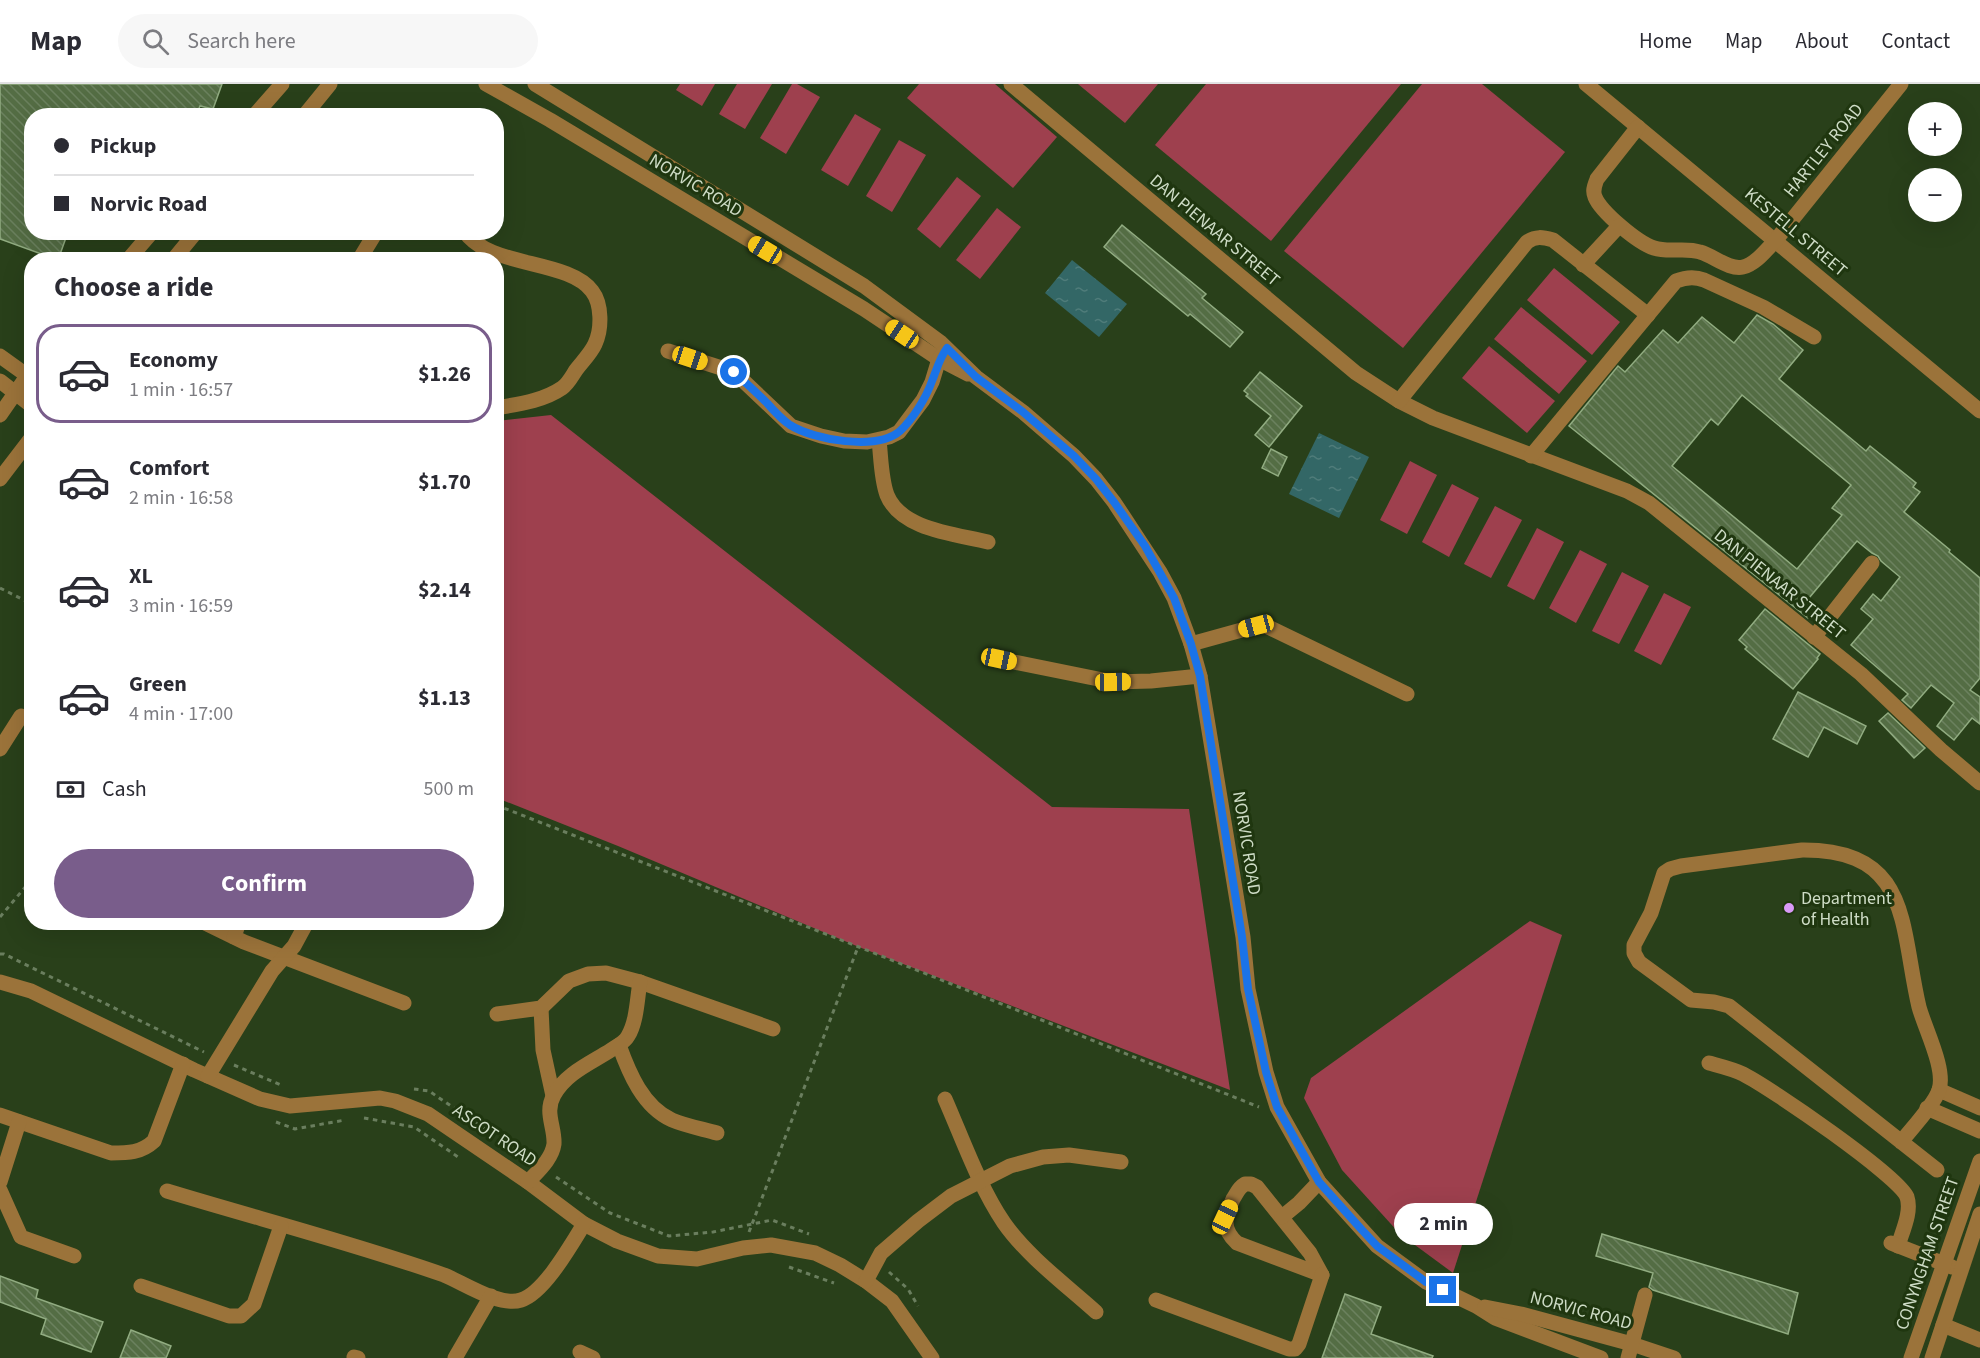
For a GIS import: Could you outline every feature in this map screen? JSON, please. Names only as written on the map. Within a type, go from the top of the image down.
[{"type":"street","points":[[261,108],[282,84]]},
{"type":"street","points":[[310,108],[330,84]]},
{"type":"street","name":"NORVIC ROAD","points":[[486,84],[943,354],[1023,412],[1074,456],[1096,479],[1145,546],[1160,572],[1174,598],[1191,644],[1200,676],[1242,937],[1248,989],[1266,1072],[1277,1107],[1319,1182],[1377,1246],[1426,1282],[1510,1324],[1600,1358]]},
{"type":"street","name":"NORVIC ROAD","points":[[535,84],[864,286],[943,354]]},
{"type":"street","name":"DAN PIENAAR STREET","points":[[1011,84],[1356,373],[1399,401],[1433,417],[1628,491],[1649,504],[1861,674],[1941,750],[1980,783]]},
{"type":"street","name":"KESTELL STREET","points":[[1586,84],[1980,411]]},
{"type":"street","name":"HARTLEY ROAD","points":[[1775,241],[1901,84]]},
{"type":"street","points":[[1638,127],[1597,179],[1594,188],[1594,195],[1598,202],[1619,225],[1653,248],[1698,251],[1731,267],[1745,267],[1756,261],[1775,241]]},
{"type":"street","points":[[1583,265],[1619,225]]},
{"type":"street","points":[[1399,401],[1527,242],[1534,238],[1543,237],[1553,240],[1648,315]]},
{"type":"street","points":[[135,252],[145,240]]},
{"type":"street","points":[[180,252],[189,240]]},
{"type":"street","points":[[472,240],[494,252]]},
{"type":"street","points":[[504,255],[574,276],[591,289],[600,311],[596,343],[564,387],[530,402],[504,407]]},
{"type":"street","points":[[1531,456],[1676,281],[1695,277],[1762,306],[1814,338]]},
{"type":"street","points":[[668,351],[734,372],[791,426],[844,441],[867,442],[899,432],[928,390],[943,354]]},
{"type":"street","points":[[0,356],[24,370]]},
{"type":"street","points":[[0,381],[24,399]]},
{"type":"street","points":[[0,415],[24,381]]},
{"type":"street","points":[[879,440],[887,495],[901,516],[918,524],[988,542]]},
{"type":"street","points":[[0,479],[24,448]]},
{"type":"street","points":[[1814,637],[1872,563]]},
{"type":"street","points":[[1191,644],[1256,626],[1266,626],[1407,694]]},
{"type":"street","points":[[999,659],[1113,682],[1200,676]]},
{"type":"street","points":[[0,749],[21,716]]},
{"type":"street","points":[[1901,1142],[1939,1090],[1940,1075],[1920,1009],[1900,909],[1888,884],[1872,868],[1848,855],[1802,850],[1681,866],[1664,873],[1651,914],[1634,945],[1634,953],[1639,962],[1691,1000],[1728,1006],[1901,1142],[1937,1170]]},
{"type":"street","points":[[236,930],[284,957],[404,1004]]},
{"type":"street","points":[[208,1076],[272,971],[294,946],[303,930]]},
{"type":"street","points":[[497,1014],[541,1008],[569,981],[588,974],[606,974],[640,982],[773,1029]]},
{"type":"street","name":"ASCOT ROAD","points":[[0,982],[31,991],[261,1099],[290,1106],[380,1098],[395,1101],[428,1114],[528,1182],[584,1224],[627,1245],[658,1256],[697,1259],[743,1248],[771,1245],[814,1253],[866,1281],[892,1301],[932,1358]]},
{"type":"street","points":[[528,1182],[546,1162],[554,1145],[549,1113],[553,1096],[565,1081],[583,1066],[620,1045],[627,1038],[633,1025],[640,982]]},
{"type":"street","points":[[541,1008],[543,1050],[553,1096]]},
{"type":"street","points":[[620,1045],[630,1074],[657,1111],[672,1120],[717,1133]]},
{"type":"street","points":[[1709,1063],[1742,1073],[1781,1096],[1893,1182],[1906,1194],[1908,1201],[1908,1209],[1895,1245],[1961,1269]]},
{"type":"street","points":[[0,1115],[111,1153],[144,1150],[154,1141],[183,1064]]},
{"type":"street","points":[[1939,1090],[1980,1108]]},
{"type":"street","points":[[945,1099],[982,1181],[1004,1223],[1020,1242],[1096,1312]]},
{"type":"street","points":[[1928,1108],[1980,1131]]},
{"type":"street","points":[[0,1182],[19,1122]]},
{"type":"street","points":[[866,1281],[881,1253],[918,1221],[951,1196],[1010,1166],[1043,1156],[1069,1155],[1121,1162]]},
{"type":"street","name":"CONYNGHAM STREET","points":[[1911,1358],[1980,1161]]},
{"type":"street","points":[[1282,1217],[1319,1182]]},
{"type":"street","points":[[1156,1300],[1289,1349],[1294,1349],[1299,1344],[1322,1275],[1310,1253],[1257,1187],[1245,1184],[1239,1187],[1225,1217],[1229,1235],[1237,1243],[1322,1275]]},
{"type":"street","points":[[0,1190],[21,1237],[74,1256]]},
{"type":"street","points":[[167,1191],[436,1273],[502,1301],[518,1302],[531,1296],[557,1267],[584,1224]]},
{"type":"street","name":"CONYNGHAM STREET","points":[[1932,1358],[1980,1214]]},
{"type":"street","points":[[141,1286],[229,1316],[241,1316],[254,1304],[281,1226]]},
{"type":"street","points":[[1630,1351],[1645,1295]]},
{"type":"street","points":[[455,1358],[491,1296]]},
{"type":"street","name":"NORVIC ROAD","points":[[1476,1306],[1521,1314],[1630,1351],[1674,1358]]},
{"type":"street","points":[[1943,1325],[1980,1340]]},
{"type":"path","points":[[0,588],[24,600]]},
{"type":"path","points":[[504,808],[1282,1116]]},
{"type":"path","points":[[0,917],[24,888]]},
{"type":"path","points":[[743,1248],[859,947]]},
{"type":"path","points":[[360,1117],[414,1127],[461,1159]]},
{"type":"path","points":[[274,1121],[295,1129],[350,1119]]},
{"type":"path","points":[[780,1263],[835,1283]]},
{"type":"shaded area","points":[[680,84],[715,84],[702,106],[676,90]]},
{"type":"shaded area","points":[[737,84],[772,84],[745,129],[719,114]]},
{"type":"shaded area","points":[[792,84],[797,84],[820,97],[786,154],[760,138]]},
{"type":"shaded area","points":[[919,84],[995,84],[1057,137],[1013,188],[907,98]]},
{"type":"shaded area","points":[[1078,84],[1158,84],[1125,123]]},
{"type":"shaded area","points":[[1206,84],[1401,84],[1271,241],[1155,145]]},
{"type":"shaded area","points":[[1422,84],[1482,84],[1565,152],[1403,348],[1284,251]]},
{"type":"shaded area","points":[[855,114],[881,129],[848,186],[821,170]]},
{"type":"shaded area","points":[[899,140],[926,155],[892,212],[866,196]]},
{"type":"shaded area","points":[[957,177],[981,196],[940,248],[917,229]]},
{"type":"shaded area","points":[[997,208],[1021,227],[980,279],[956,260]]},
{"type":"shaded area","points":[[1554,268],[1620,322],[1592,355],[1527,300]]},
{"type":"shaded area","points":[[1521,307],[1587,361],[1559,394],[1494,339]]},
{"type":"shaded area","points":[[1489,346],[1555,401],[1527,433],[1462,378]]},
{"type":"shaded area","points":[[551,415],[1052,807],[1189,809],[1230,1090],[859,947],[504,801],[504,420]]},
{"type":"shaded area","points":[[1410,461],[1437,475],[1407,534],[1380,520]]},
{"type":"shaded area","points":[[1452,484],[1479,498],[1449,557],[1422,542]]},
{"type":"shaded area","points":[[1495,506],[1522,520],[1491,578],[1464,564]]},
{"type":"shaded area","points":[[1537,528],[1564,542],[1534,600],[1507,586]]},
{"type":"shaded area","points":[[1580,550],[1607,564],[1576,623],[1549,608]]},
{"type":"shaded area","points":[[1622,572],[1649,586],[1619,644],[1592,631]]},
{"type":"shaded area","points":[[1664,593],[1691,607],[1661,665],[1634,651]]},
{"type":"shaded area","points":[[1530,921],[1562,935],[1453,1273],[1400,1234],[1342,1170],[1304,1098],[1311,1078]]},
{"type":"water","points":[[1072,260],[1127,304],[1099,337],[1045,293]]},
{"type":"water","points":[[1319,433],[1369,457],[1339,518],[1289,494]]},
{"type":"building","points":[[0,84],[222,84],[213,108],[200,106],[199,108],[24,108],[24,240],[65,240],[61,252],[36,252],[0,239]]},
{"type":"building","points":[[1122,225],[1206,294],[1202,298],[1243,332],[1230,347],[1190,314],[1188,316],[1104,247]]},
{"type":"building","points":[[1757,315],[1773,324],[1803,350],[1779,379],[1866,451],[1870,446],[1916,483],[1913,487],[1920,492],[1904,512],[1980,578],[1980,678],[1970,690],[1980,697],[1980,724],[1972,718],[1954,740],[1937,726],[1954,703],[1931,685],[1911,708],[1902,700],[1908,694],[1851,645],[1873,619],[1861,609],[1873,594],[1881,601],[1900,577],[1878,556],[1857,541],[1809,598],[1818,606],[1808,618],[1569,426],[1618,366],[1625,372],[1663,330],[1678,343],[1702,317],[1734,343]],"holes":[[[1742,395],[1851,485],[1832,508],[1842,515],[1797,569],[1672,466],[1711,419],[1718,425]]]},
{"type":"building","points":[[1260,372],[1302,406],[1269,447],[1255,435],[1271,416],[1246,396],[1248,394],[1244,391]]},
{"type":"building","points":[[1271,449],[1287,457],[1278,476],[1262,468]]},
{"type":"building","points":[[1765,609],[1820,654],[1793,689],[1745,649],[1747,647],[1739,640]]},
{"type":"building","points":[[1798,692],[1866,726],[1857,744],[1824,727],[1808,757],[1773,739]]},
{"type":"building","points":[[1888,713],[1925,748],[1914,758],[1879,721]]},
{"type":"building","points":[[1602,1234],[1798,1293],[1788,1334],[1653,1290],[1649,1287],[1653,1273],[1596,1256]]},
{"type":"building","points":[[0,1276],[38,1290],[36,1298],[103,1322],[91,1352],[41,1334],[46,1319],[0,1302]]},
{"type":"building","points":[[1345,1294],[1381,1307],[1371,1334],[1433,1356],[1432,1358],[1322,1358]]},
{"type":"building","points":[[131,1330],[171,1346],[166,1358],[120,1358]]},
{"type":"place","name":"Department of Health","points":[[1789,908]]},
{"type":"route","points":[[734,372],[791,426],[844,441],[867,442],[899,432],[923,400],[932,382],[939,359],[947,348],[976,377],[1023,412],[1074,456],[1114,502],[1145,546],[1174,598],[1200,676],[1242,937],[1248,989],[1266,1072],[1277,1107],[1319,1182],[1362,1230],[1377,1246],[1426,1282],[1443,1290]]}]
